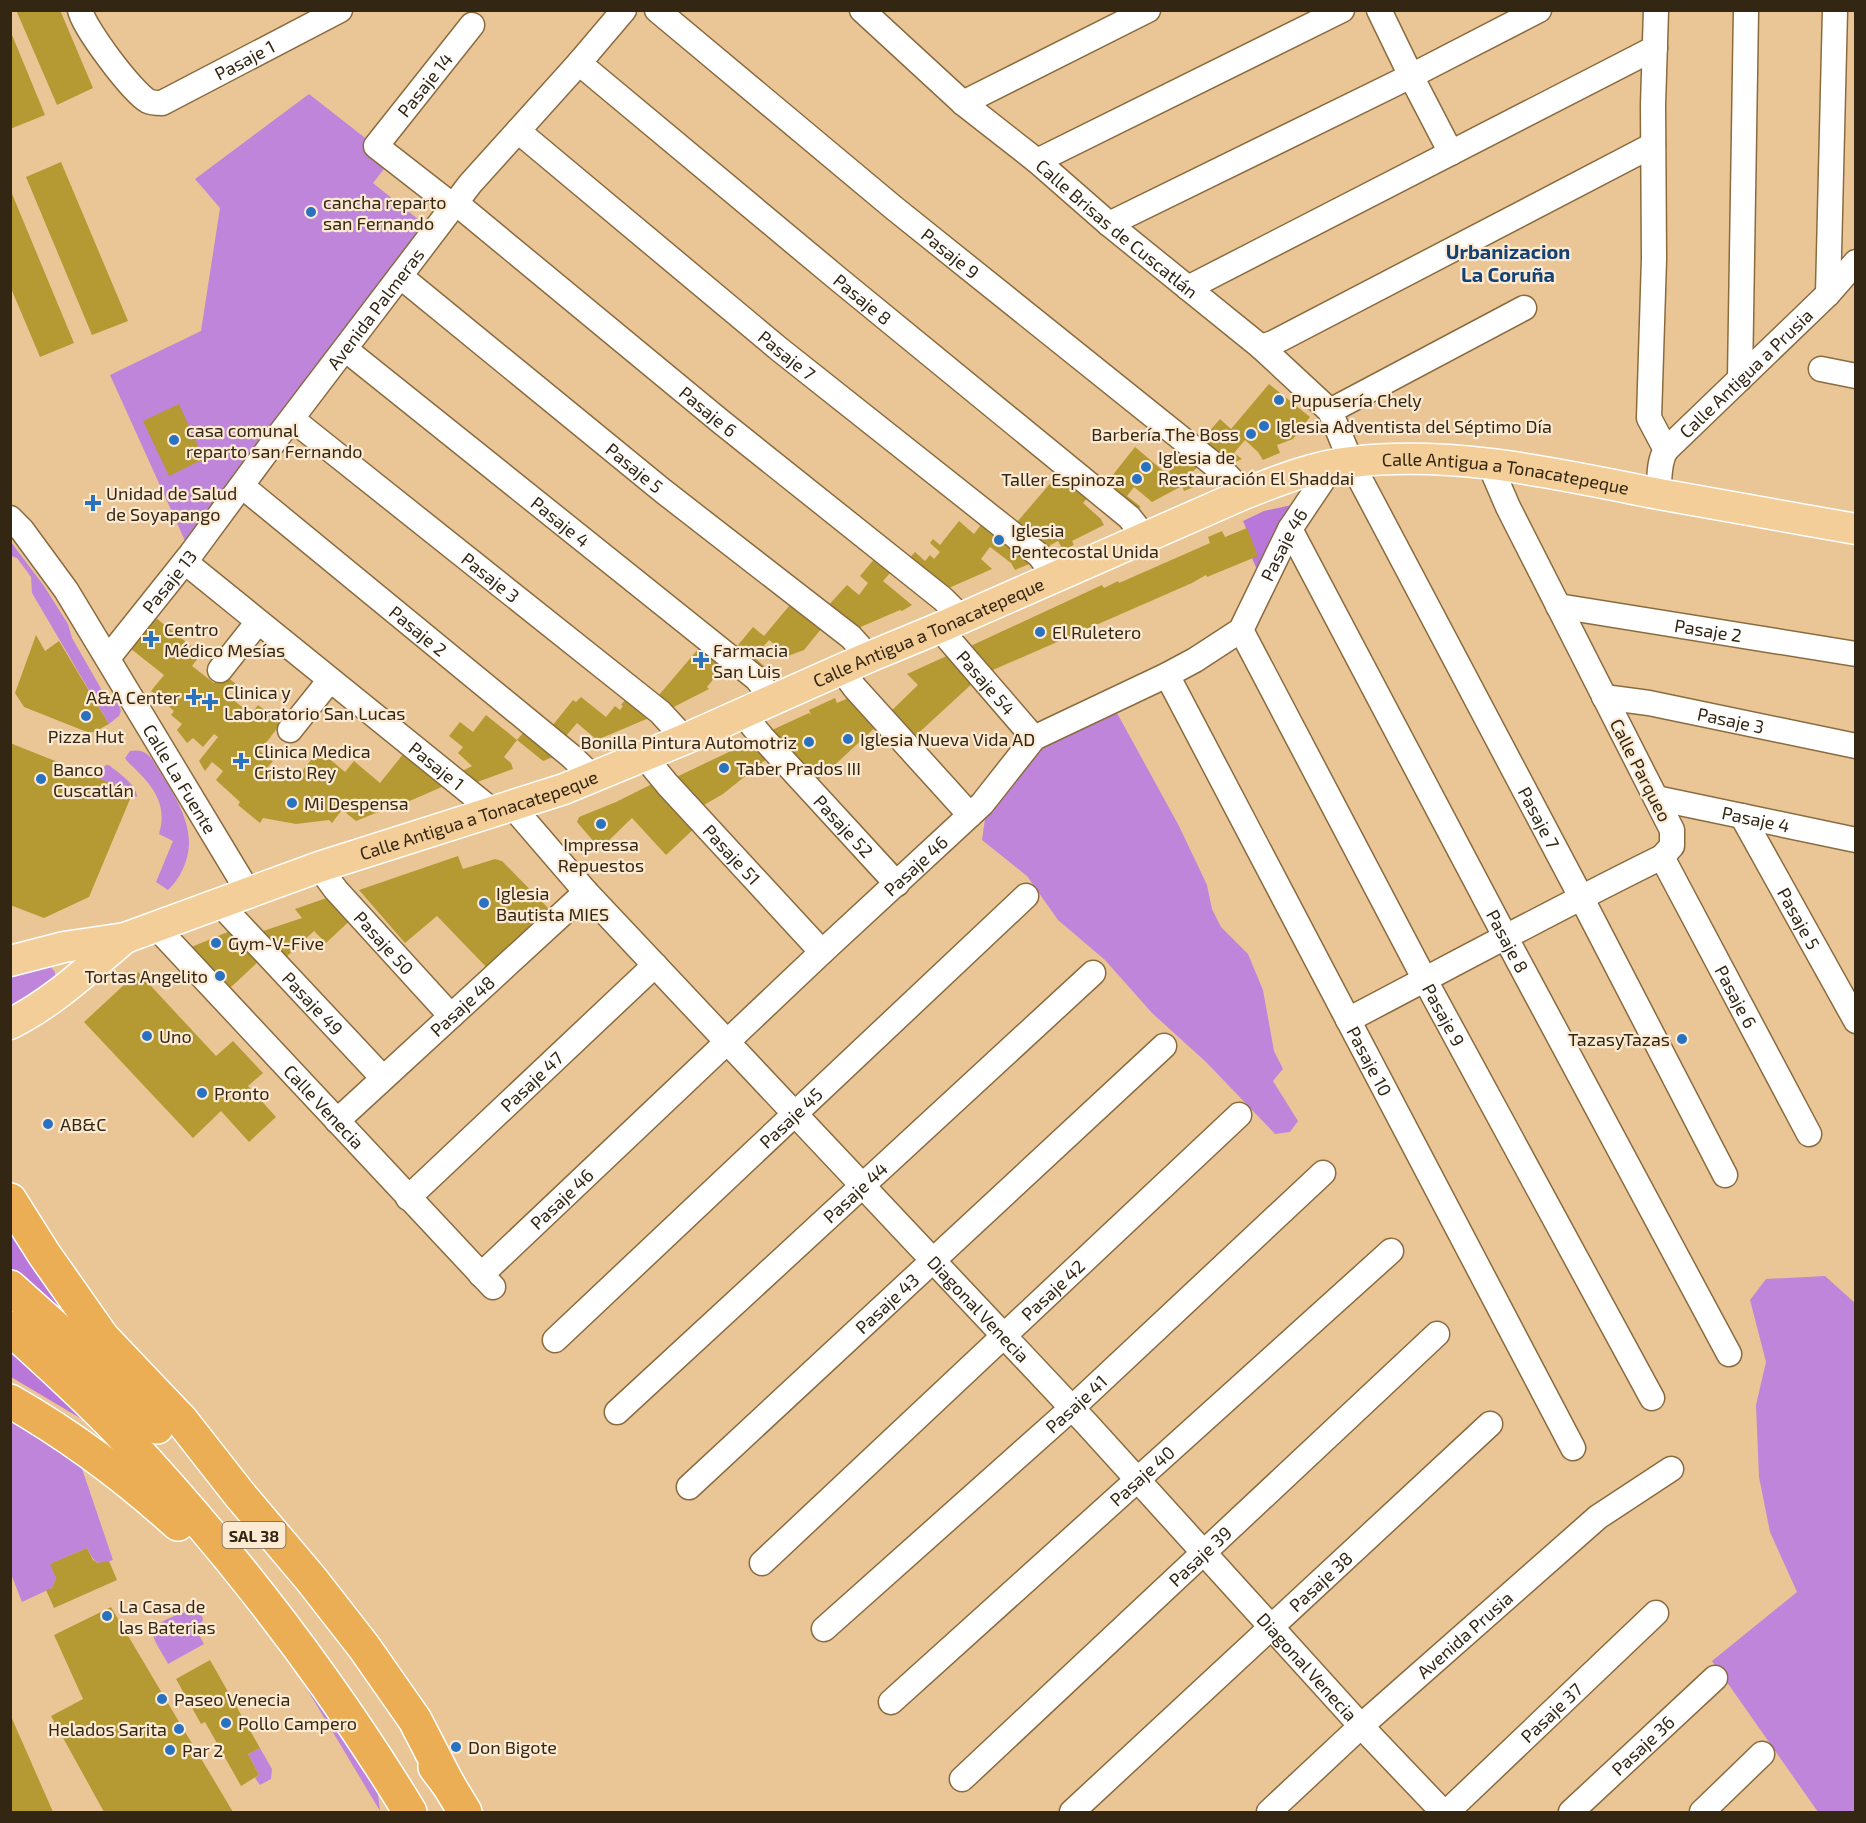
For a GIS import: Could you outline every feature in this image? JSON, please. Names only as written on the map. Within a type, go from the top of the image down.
[{"type":"highway","points":[[10,1200],[44,1254],[104,1338],[182,1421],[364,1647],[415,1720],[448,1784]]},
{"type":"highway","name":"SAL 38","points":[[10,1287],[77,1347],[150,1419],[214,1488],[276,1561],[448,1784],[465,1812]]},
{"type":"highway","name":"SAL 38","points":[[10,1328],[87,1399],[125,1438],[233,1563],[289,1634],[345,1711],[410,1812]]},
{"type":"highway","points":[[10,1401],[62,1432],[127,1480],[229,1570],[289,1634]]},
{"type":"main road","name":"Calle Antigua a Tonacatepeque","points":[[10,961],[64,947],[125,938],[319,867],[564,789],[685,739],[1244,494],[1284,478],[1342,463],[1413,458],[1531,468],[1658,494],[1856,529]]},
{"type":"main road","name":"Calle Antigua a Tonacatepeque","points":[[10,1024],[33,1013],[125,938]]},
{"type":"street","name":"Pasaje 1","points":[[87,13],[107,56],[149,102],[162,103],[340,10]]},
{"type":"street","name":"Avenida Palmeras","points":[[270,447],[470,184],[624,10]]},
{"type":"street","name":"Pasaje 9","points":[[657,10],[894,208],[1227,475],[1244,494]]},
{"type":"street","name":"Calle Brisas de Cuscatlán","points":[[862,10],[963,103],[1037,161],[1109,224],[1261,347],[1330,411],[1342,463]]},
{"type":"street","points":[[963,103],[1148,10]]},
{"type":"street","points":[[1037,161],[1342,10]]},
{"type":"street","points":[[1379,10],[1410,76],[1451,153]]},
{"type":"street","points":[[1109,224],[1539,10]]},
{"type":"street","points":[[1656,10],[1653,145],[1654,259],[1649,418],[1666,450]]},
{"type":"street","points":[[1740,379],[1746,10]]},
{"type":"street","points":[[1828,294],[1835,10]]},
{"type":"street","name":"Pasaje 14","points":[[376,146],[472,25]]},
{"type":"street","points":[[1188,288],[1655,48]]},
{"type":"street","name":"Pasaje 8","points":[[579,63],[1129,517],[1145,537]]},
{"type":"street","name":"Pasaje 7","points":[[518,132],[779,349],[1038,555],[1055,576]]},
{"type":"street","points":[[1261,347],[1273,343],[1653,145]]},
{"type":"street","name":"Pasaje 6","points":[[376,146],[455,204],[720,421],[943,598],[950,623]]},
{"type":"street","name":"Calle Antigua a Prusia","points":[[1658,494],[1661,462],[1666,450],[1828,294],[1856,262]]},
{"type":"street","name":"Pasaje 5","points":[[400,276],[663,491],[851,638],[869,657]]},
{"type":"street","points":[[1330,411],[1524,308]]},
{"type":"street","name":"Pasaje 4","points":[[345,349],[750,673],[772,699]]},
{"type":"street","points":[[1821,369],[1856,376]]},
{"type":"street","name":"Pasaje 3","points":[[292,418],[660,712],[685,739]]},
{"type":"street","name":"Pasaje 13","points":[[108,658],[185,562],[270,447]]},
{"type":"street","name":"Pasaje 7","points":[[1342,463],[1581,897],[1725,1175]]},
{"type":"street","name":"Pasaje 46","points":[[487,1281],[728,1042],[982,804],[1034,738],[1196,660],[1241,630],[1290,529],[1342,463]]},
{"type":"street","name":"Calle Parqueo","points":[[1489,463],[1508,507],[1672,830],[1672,846],[1662,857]]},
{"type":"street","name":"Pasaje 2","points":[[242,486],[572,756],[593,777]]},
{"type":"street","name":"Calle La Fuente","points":[[10,518],[22,530],[66,590],[249,893]]},
{"type":"street","name":"Pasaje 8","points":[[1290,529],[1729,1354]]},
{"type":"street","name":"Pasaje 1","points":[[185,562],[330,680],[503,809]]},
{"type":"street","name":"Pasaje 2","points":[[1558,606],[1856,654]]},
{"type":"street","points":[[220,670],[258,622]]},
{"type":"street","name":"Pasaje 54","points":[[950,623],[1034,738]]},
{"type":"street","name":"Pasaje 9","points":[[1241,630],[1425,980],[1652,1398]]},
{"type":"street","points":[[841,669],[855,688],[970,815]]},
{"type":"street","name":"Pasaje 10","points":[[1167,675],[1573,1448]]},
{"type":"street","points":[[290,730],[330,680]]},
{"type":"street","name":"Pasaje 3","points":[[1604,697],[1649,703],[1856,746]]},
{"type":"street","name":"Pasaje 52","points":[[742,713],[897,884]]},
{"type":"street","name":"Pasaje 51","points":[[644,756],[822,952]]},
{"type":"street","name":"Pasaje 4","points":[[1656,798],[1856,840]]},
{"type":"street","name":"Diagonal Venecia","points":[[503,809],[586,892],[1072,1408],[1361,1726],[1445,1812]]},
{"type":"street","name":"Pasaje 5","points":[[1742,816],[1856,1021]]},
{"type":"street","points":[[1348,1020],[1581,897],[1662,857]]},
{"type":"street","name":"Pasaje 6","points":[[1662,857],[1809,1134]]},
{"type":"street","name":"Pasaje 50","points":[[319,867],[336,890],[451,1016]]},
{"type":"street","name":"Pasaje 48","points":[[337,1121],[586,892]]},
{"type":"street","name":"Pasaje 45","points":[[555,1340],[1026,896]]},
{"type":"street","name":"Pasaje 49","points":[[220,904],[383,1078]]},
{"type":"street","name":"Calle Venecia","points":[[156,927],[487,1281]]},
{"type":"street","name":"Pasaje 47","points":[[408,1198],[655,965]]},
{"type":"street","name":"Pasaje 44","points":[[617,1412],[1093,973]]},
{"type":"street","name":"Pasaje 43","points":[[688,1487],[1164,1046]]},
{"type":"street","name":"Pasaje 42","points":[[762,1563],[1239,1115]]},
{"type":"street","name":"Pasaje 41","points":[[824,1629],[1072,1408],[1323,1173]]},
{"type":"street","name":"Pasaje 40","points":[[891,1702],[1391,1251]]},
{"type":"street","name":"Pasaje 39","points":[[962,1779],[1437,1334]]},
{"type":"street","name":"Pasaje 38","points":[[1072,1812],[1490,1424]]},
{"type":"street","name":"Avenida Prusia","points":[[1269,1812],[1361,1726],[1598,1517],[1671,1469]]},
{"type":"street","name":"Pasaje 37","points":[[1445,1812],[1656,1613]]},
{"type":"street","name":"Pasaje 36","points":[[1570,1812],[1715,1678]]},
{"type":"street","points":[[1702,1812],[1762,1754]]},
{"type":"shaded area","points":[[309,94],[392,159],[373,183],[434,232],[191,554],[110,375],[201,331],[220,208],[195,179]]},
{"type":"shaded area","points":[[1306,502],[1262,581],[1252,558],[1257,555],[1243,521],[1264,511]]},
{"type":"shaded area","points":[[11,542],[44,586],[68,624],[72,638],[103,692],[118,702],[121,711],[119,716],[109,724],[32,593],[31,577],[17,558],[11,556]]},
{"type":"shaded area","points":[[1117,713],[1179,826],[1207,885],[1212,909],[1221,927],[1248,954],[1263,990],[1274,1051],[1283,1069],[1273,1081],[1298,1121],[1290,1132],[1275,1134],[1206,1062],[1152,1013],[1105,960],[1058,920],[1027,876],[982,840],[986,812],[1025,755],[1096,719]]},
{"type":"shaded area","points":[[130,751],[143,752],[152,759],[174,796],[187,825],[189,845],[187,858],[180,875],[168,890],[156,882],[173,841],[159,834],[161,812],[159,802],[143,777],[125,758]]},
{"type":"shaded area","points":[[106,765],[131,783],[137,797],[132,795],[133,792],[99,779]]},
{"type":"shaded area","points":[[48,964],[55,972],[55,977],[11,1010],[11,975]]},
{"type":"shaded area","points":[[10,1209],[90,1346],[11,1269]]},
{"type":"shaded area","points":[[1825,1276],[1855,1303],[1855,1812],[1818,1812],[1712,1661],[1797,1592],[1770,1532],[1759,1477],[1756,1405],[1766,1362],[1750,1300],[1766,1279]]},
{"type":"shaded area","points":[[10,1345],[117,1440],[11,1377]]},
{"type":"shaded area","points":[[10,1410],[76,1451],[113,1560],[99,1563],[87,1548],[51,1564],[56,1578],[52,1588],[22,1602],[11,1574]]},
{"type":"shaded area","points":[[192,1610],[202,1616],[203,1620],[197,1631],[204,1644],[168,1664],[155,1641],[154,1630],[162,1622]]},
{"type":"shaded area","points":[[283,1649],[377,1785],[380,1811]]},
{"type":"shaded area","points":[[260,1748],[272,1769],[271,1779],[260,1785],[255,1778],[259,1775],[248,1754]]},
{"type":"building","points":[[16,10],[60,10],[93,88],[57,105]]},
{"type":"building","points":[[10,30],[45,115],[10,129]]},
{"type":"building","points":[[61,162],[128,321],[92,335],[26,177]]},
{"type":"building","points":[[10,189],[74,343],[40,357],[10,286]]},
{"type":"building","points":[[1269,384],[1310,417],[1293,439],[1277,445],[1280,453],[1263,460],[1245,440],[1234,453],[1242,459],[1224,467],[1200,442],[1220,419],[1231,429]]},
{"type":"building","name":"casa comunal reparto san Fernando","points":[[179,404],[204,459],[169,476],[143,421]]},
{"type":"building","points":[[1135,447],[1167,474],[1190,447],[1204,459],[1191,474],[1199,485],[1184,491],[1182,486],[1152,502],[1134,487],[1127,496],[1141,507],[1133,511],[1104,486]]},
{"type":"building","points":[[1071,476],[1092,493],[1083,503],[1101,519],[1104,525],[1072,541],[1074,545],[1063,550],[1058,541],[1038,552],[1011,529],[1054,479],[1063,486]]},
{"type":"building","points":[[987,517],[1032,563],[1015,570],[1011,563],[990,547],[981,559],[992,569],[942,591],[907,561],[915,552],[925,561],[930,555],[934,559],[940,552],[930,543],[933,539],[940,545],[959,521],[974,534]]},
{"type":"building","points":[[1247,528],[1258,556],[1207,577],[1206,575],[986,673],[964,649],[1102,585],[1104,588],[1118,581],[1119,583],[1210,543],[1208,537],[1222,531],[1225,537]]},
{"type":"building","points":[[880,552],[897,565],[883,581],[912,605],[856,629],[826,608],[847,585],[859,595],[868,583],[860,576]]},
{"type":"building","points":[[794,600],[826,623],[804,650],[788,656],[769,640],[754,657],[766,668],[755,673],[734,650],[753,627],[764,636]]},
{"type":"building","points":[[151,614],[201,654],[192,666],[214,683],[222,673],[236,684],[227,695],[251,714],[258,705],[281,723],[260,751],[273,761],[267,768],[278,777],[287,766],[299,775],[319,750],[345,772],[354,761],[380,783],[408,748],[451,783],[405,803],[403,801],[393,812],[388,808],[356,821],[341,809],[332,823],[329,820],[296,824],[263,818],[260,823],[238,805],[240,802],[216,780],[223,771],[212,762],[205,771],[199,761],[218,737],[214,734],[203,747],[193,738],[187,743],[177,730],[182,724],[171,715],[174,711],[151,691],[164,675],[126,645]]},
{"type":"building","points":[[36,635],[45,651],[59,641],[109,724],[94,732],[87,732],[24,707],[15,693]]},
{"type":"building","points":[[705,641],[729,660],[707,687],[709,689],[664,712],[653,702]]},
{"type":"building","points":[[951,654],[975,681],[912,739],[888,714],[918,685],[907,674]]},
{"type":"building","points":[[630,694],[656,715],[597,740],[577,723],[561,742],[548,731],[573,700],[576,702],[581,697],[606,717],[615,706],[620,710],[623,706],[621,705]]},
{"type":"building","points":[[853,696],[879,724],[814,784],[772,730],[809,713],[811,715],[809,710],[835,698],[837,703]]},
{"type":"building","points":[[486,715],[517,740],[504,757],[511,763],[513,769],[472,784],[458,773],[472,766],[458,753],[463,747],[449,736],[460,722],[473,732]]},
{"type":"building","points":[[529,726],[563,753],[543,761],[517,740]]},
{"type":"building","name":"Taber Prados III","points":[[754,740],[769,757],[723,794],[697,809],[670,780]]},
{"type":"building","points":[[10,743],[133,792],[89,897],[44,918],[10,905]]},
{"type":"building","points":[[656,782],[698,825],[666,855],[632,818],[600,849],[577,822],[579,817]]},
{"type":"building","name":"Iglesia Bautista MIES","points":[[458,856],[463,869],[495,859],[502,861],[555,915],[492,973],[437,916],[405,943],[359,890]]},
{"type":"building","points":[[338,894],[357,914],[326,943],[314,931],[282,961],[257,933],[302,918],[295,909]]},
{"type":"building","points":[[235,929],[262,958],[228,990],[189,948]]},
{"type":"building","points":[[138,972],[216,1056],[233,1041],[263,1073],[248,1086],[276,1117],[249,1142],[221,1111],[193,1138],[84,1022]]},
{"type":"building","points":[[87,1548],[93,1560],[98,1563],[109,1561],[117,1580],[54,1608],[46,1590],[52,1588],[56,1578],[50,1564]]},
{"type":"building","points":[[111,1607],[233,1812],[104,1812],[51,1716],[83,1699],[54,1635]]},
{"type":"building","name":"Pollo Campero","points":[[210,1660],[260,1748],[248,1754],[259,1775],[241,1786],[205,1722],[201,1724],[176,1679]]},
{"type":"building","points":[[10,1714],[53,1812],[10,1812]]},
{"type":"place","name":"cancha reparto san Fernando","points":[[311,212]]},
{"type":"place","name":"Pupusería Chely","points":[[1279,400]]},
{"type":"place","name":"Iglesia Adventista del Séptimo Día","points":[[1264,426]]},
{"type":"place","name":"Barbería The Boss","points":[[1251,434]]},
{"type":"place","name":"casa comunal reparto san Fernando","points":[[174,440]]},
{"type":"place","name":"Iglesia de Restauración El Shaddai","points":[[1146,467]]},
{"type":"place","name":"Taller Espinoza","points":[[1137,479]]},
{"type":"place","name":"Unidad de Salud de Soyapango","points":[[93,503]]},
{"type":"place","name":"Iglesia Pentecostal Unida","points":[[999,540]]},
{"type":"place","name":"El Ruletero","points":[[1040,632]]},
{"type":"place","name":"Centro Médico Mesías","points":[[151,639]]},
{"type":"place","name":"Farmacia San Luis","points":[[701,660]]},
{"type":"place","name":"A&A Center","points":[[194,697]]},
{"type":"place","name":"Clinica y Laboratorio San Lucas","points":[[210,702]]},
{"type":"place","name":"Pizza Hut","points":[[86,716]]},
{"type":"place","name":"Iglesia Nueva Vida AD","points":[[848,739]]},
{"type":"place","name":"Bonilla Pintura Automotriz","points":[[809,742]]},
{"type":"place","name":"Clinica Medica Cristo Rey","points":[[241,761]]},
{"type":"place","name":"Taber Prados III","points":[[724,768]]},
{"type":"place","name":"Banco Cuscatlán","points":[[41,779]]},
{"type":"place","name":"Mi Despensa","points":[[292,803]]},
{"type":"place","name":"Impressa Repuestos","points":[[601,824]]},
{"type":"place","name":"Iglesia Bautista MIES","points":[[484,903]]},
{"type":"place","name":"Gym-V-Five","points":[[216,943]]},
{"type":"place","name":"Tortas Angelito","points":[[220,976]]},
{"type":"place","name":"Uno","points":[[147,1036]]},
{"type":"place","name":"TazasyTazas","points":[[1682,1039]]},
{"type":"place","name":"Pronto","points":[[202,1093]]},
{"type":"place","name":"AB&C","points":[[48,1124]]},
{"type":"place","name":"La Casa de las Baterias","points":[[107,1616]]},
{"type":"place","name":"Paseo Venecia","points":[[162,1699]]},
{"type":"place","name":"Pollo Campero","points":[[226,1723]]},
{"type":"place","name":"Helados Sarita","points":[[179,1729]]},
{"type":"place","name":"Don Bigote","points":[[456,1747]]},
{"type":"place","name":"Par 2","points":[[170,1750]]},
{"type":"district","name":"Urbanizacion La Coruña","points":[[1508,262]]}]
